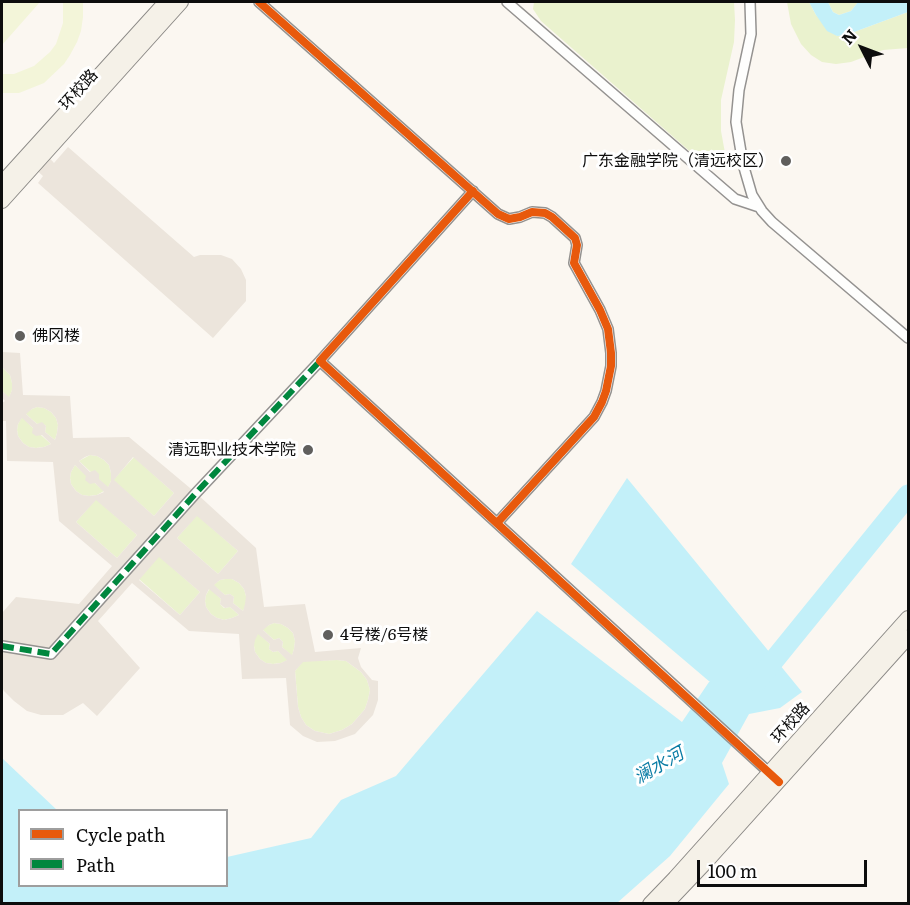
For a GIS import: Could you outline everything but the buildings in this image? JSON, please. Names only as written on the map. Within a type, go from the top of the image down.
[{"type":"street","name":"环校路","points":[[2,183],[166,2]]},
{"type":"street","name":"环校路","points":[[2,198],[182,2]]},
{"type":"street","points":[[259,2],[498,214],[509,219],[532,212],[545,213],[575,238],[577,245],[573,263],[608,329],[611,366],[606,391],[594,417],[497,523]]},
{"type":"street","points":[[750,2],[751,34],[739,90],[736,122],[742,164],[752,195],[772,222],[909,338]]},
{"type":"street","points":[[513,3],[735,199],[759,207]]},
{"type":"street","points":[[2,646],[51,654],[473,191]]},
{"type":"street","points":[[320,361],[774,777]]},
{"type":"street","name":"环校路","points":[[666,903],[705,863],[774,777],[909,618]]},
{"type":"street","name":"环校路","points":[[650,903],[909,637]]},
{"type":"green space","points":[[2,2],[40,2],[2,45]]},
{"type":"green space","points":[[63,2],[83,2],[81,31],[64,64],[44,83],[19,93],[2,93],[2,74],[14,74],[34,66],[56,44],[63,23]]},
{"type":"green space","points":[[534,2],[734,2],[734,42],[721,100],[724,163],[712,169],[702,162],[541,21],[533,9]]},
{"type":"green space","points":[[787,2],[809,2],[816,15],[837,36],[846,35],[908,12],[908,48],[883,50],[851,62],[836,64],[822,62],[811,55],[801,44],[791,24]]},
{"type":"green space","points":[[828,2],[858,2],[851,11],[839,15],[833,12]]},
{"type":"green space","points":[[2,367],[10,375],[12,383],[9,398],[2,391]]},
{"type":"green space","points":[[37,407],[51,412],[56,418],[58,425],[55,440],[45,432],[46,426],[42,423],[37,424],[25,413]]},
{"type":"green space","points":[[22,417],[51,444],[36,448],[23,443],[17,430]]},
{"type":"green space","points":[[90,455],[97,456],[109,465],[111,481],[108,488],[79,461]]},
{"type":"green space","points":[[134,457],[174,493],[154,516],[113,480]]},
{"type":"green space","points":[[75,465],[104,491],[89,496],[76,491],[70,478]]},
{"type":"green space","points":[[96,499],[137,535],[117,558],[76,522]]},
{"type":"green space","points":[[197,515],[238,551],[218,574],[177,538]]},
{"type":"green space","points":[[159,556],[200,592],[180,615],[139,579]]},
{"type":"green space","points":[[225,579],[232,579],[244,589],[246,604],[243,611],[233,603],[234,597],[230,594],[225,595],[213,585]]},
{"type":"green space","points":[[210,588],[221,599],[220,604],[224,608],[230,607],[239,615],[224,620],[211,614],[205,601]]},
{"type":"green space","points":[[274,623],[281,624],[293,633],[295,641],[292,656],[282,647],[283,642],[279,638],[274,640],[262,629]]},
{"type":"green space","points":[[258,633],[270,644],[269,649],[273,652],[278,651],[288,660],[273,664],[260,659],[254,646]]},
{"type":"green space","points":[[303,661],[346,661],[361,672],[370,690],[365,709],[352,724],[329,734],[315,731],[306,725],[301,717],[295,671]]},
{"type":"shaded area","points":[[68,147],[194,257],[221,255],[232,259],[241,269],[246,280],[246,301],[213,338],[38,183],[43,176],[33,167],[45,153],[54,163]]},
{"type":"shaded area","points":[[2,352],[20,353],[23,395],[70,396],[73,438],[129,437],[196,493],[256,548],[264,607],[305,604],[315,652],[361,648],[358,658],[361,667],[372,680],[378,681],[378,700],[373,715],[355,734],[335,741],[317,742],[303,736],[290,725],[286,678],[242,679],[239,634],[189,631],[132,583],[98,621],[140,668],[97,716],[83,703],[63,715],[41,715],[27,711],[4,691],[2,687],[2,613],[16,597],[79,604],[112,566],[59,521],[53,462],[7,461],[6,421],[2,421],[2,403],[5,401],[2,398],[2,391],[9,397],[12,383],[10,375],[2,367]],"holes":[[[37,407],[51,412],[58,425],[55,440],[45,432],[46,426],[42,422],[37,424],[26,414]],[[22,418],[33,428],[32,433],[36,436],[42,435],[51,444],[44,447],[29,447],[18,436],[18,424]],[[90,455],[104,460],[109,465],[111,473],[108,487],[99,479],[99,474],[95,470],[90,472],[79,461]],[[133,457],[174,493],[154,516],[114,480]],[[75,465],[86,476],[85,480],[90,484],[95,483],[104,492],[97,495],[82,495],[71,484],[70,478]],[[96,500],[137,535],[117,558],[76,522]],[[197,516],[238,551],[218,574],[177,538]],[[159,557],[200,592],[180,615],[139,580]],[[225,579],[232,579],[239,583],[246,596],[243,611],[233,603],[234,597],[230,594],[225,595],[214,585]],[[209,589],[221,599],[220,604],[225,608],[230,607],[239,615],[224,620],[211,614],[205,601]],[[274,623],[288,628],[293,633],[295,641],[292,655],[282,647],[283,642],[279,638],[274,640],[263,630]],[[258,634],[270,644],[269,649],[273,652],[278,651],[287,660],[281,663],[266,663],[255,652],[254,646]],[[346,661],[361,672],[367,680],[370,690],[365,709],[352,724],[342,730],[329,734],[315,731],[306,725],[298,707],[295,671],[303,662]]]},
{"type":"water","points":[[809,2],[828,2],[833,12],[839,15],[851,11],[858,2],[908,2],[908,12],[846,35],[837,36],[827,31]]},
{"type":"water","points":[[627,478],[802,692],[780,708],[749,714],[722,763],[729,784],[670,856],[617,903],[2,903],[2,758],[56,809],[18,809],[18,887],[228,887],[228,857],[311,838],[341,800],[396,776],[537,611],[682,722],[710,682],[571,564]]},
{"type":"waterway","name":"澜水河","points":[[757,681],[908,495]]},
{"type":"marked path","points":[[2,646],[51,654],[196,493],[320,361]]},
{"type":"cycle path","points":[[259,2],[498,214],[509,219],[532,212],[545,213],[575,238],[577,245],[574,263],[608,329],[611,366],[606,391],[594,417],[497,523]]},
{"type":"cycle path","points":[[473,191],[320,361],[779,782]]},
{"type":"place","name":"广东金融学院（清远校区）","points":[[786,161]]},
{"type":"place","name":"佛冈楼","points":[[20,336]]},
{"type":"place","name":"清远职业技术学院","points":[[308,450]]},
{"type":"place","name":"4号楼/6号楼","points":[[328,635]]}]
